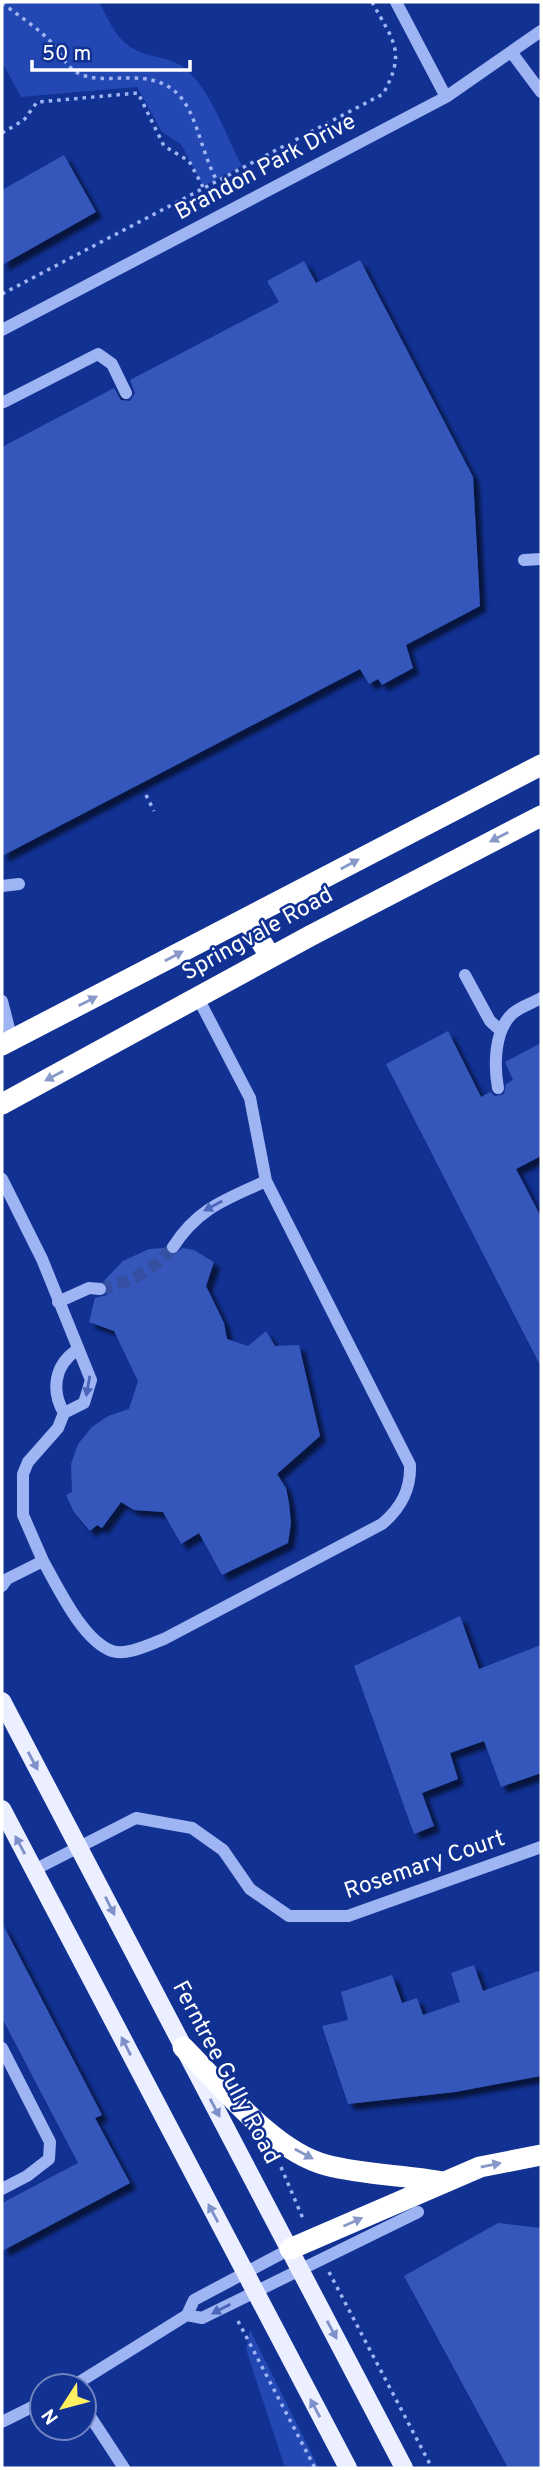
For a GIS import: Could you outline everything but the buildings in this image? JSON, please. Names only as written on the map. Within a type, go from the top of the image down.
[{"type":"highway","points":[[512,780],[541,752]]},
{"type":"highway","name":"Springvale Road","points":[[7,1042],[541,765]]},
{"type":"highway","name":"Springvale Road","points":[[2,1104],[271,957],[541,816]]},
{"type":"highway","points":[[246,919],[271,957]]},
{"type":"highway","points":[[183,2048],[267,2131],[324,2165],[443,2182]]},
{"type":"highway","points":[[290,2249],[480,2167],[541,2155]]},
{"type":"main road","name":"Ferntree Gully Road","points":[[2,1701],[404,2468]]},
{"type":"main road","points":[[2,1809],[348,2468]]},
{"type":"street","points":[[396,2],[446,97]]},
{"type":"street","name":"Brandon Park Drive","points":[[2,330],[446,97],[541,31]]},
{"type":"street","points":[[512,53],[541,92]]},
{"type":"street","points":[[4,402],[98,354],[112,364],[126,393]]},
{"type":"street","points":[[524,560],[541,559]]},
{"type":"street","points":[[2,886],[19,884]]},
{"type":"street","points":[[466,975],[490,1021],[501,1031]]},
{"type":"street","points":[[2,1179],[42,1259],[91,1380],[83,1403],[64,1413],[58,1428],[28,1462],[21,1486],[23,1515],[43,1561],[91,1637],[113,1651],[137,1649],[164,1639],[382,1524],[403,1501],[411,1481],[410,1465],[266,1181],[250,1098],[198,998]]},
{"type":"street","points":[[498,1088],[495,1059],[501,1031],[512,1014],[541,998]]},
{"type":"street","points":[[2,1000],[7,1042]]},
{"type":"street","points":[[173,1247],[186,1226],[206,1209],[266,1181]]},
{"type":"street","points":[[58,1302],[89,1288],[100,1289]]},
{"type":"street","points":[[64,1413],[57,1401],[56,1378],[68,1356],[77,1350]]},
{"type":"street","points":[[4,1581],[43,1561]]},
{"type":"street","name":"Rosemary Court","points":[[34,1870],[136,1818],[192,1828],[223,1850],[250,1889],[289,1916],[315,1918],[348,1916],[541,1847]]},
{"type":"street","points":[[2,2048],[50,2142],[49,2159],[27,2176],[2,2189]]},
{"type":"street","points":[[187,2315],[202,2318],[418,2212]]},
{"type":"street","points":[[95,2372],[187,2315],[194,2300],[290,2249]]},
{"type":"street","points":[[2,2422],[28,2409]]},
{"type":"street","points":[[98,2428],[124,2468]]},
{"type":"path","points":[[2,294],[383,94],[392,79],[397,50],[372,2]]},
{"type":"path","points":[[2,3],[52,44],[76,72],[99,78],[150,77],[172,87],[183,97],[190,110],[217,180]]},
{"type":"path","points":[[2,134],[24,120],[37,103],[138,93],[164,146],[189,161],[203,187]]},
{"type":"path","points":[[146,795],[154,811]]},
{"type":"path","points":[[280,2165],[312,2239]]},
{"type":"path","points":[[322,2260],[432,2468]]},
{"type":"path","points":[[238,2322],[316,2468]]},
{"type":"shaded area","points":[[2,2],[99,2],[113,28],[128,45],[182,66],[197,81],[212,104],[242,166],[203,186],[181,144],[162,132],[137,87],[21,97],[2,62]]},
{"type":"shaded area","points":[[250,2330],[319,2468],[285,2468],[246,2349]]},
{"type":"tunnel","points":[[100,1289],[140,1274],[158,1262],[173,1247]]}]
